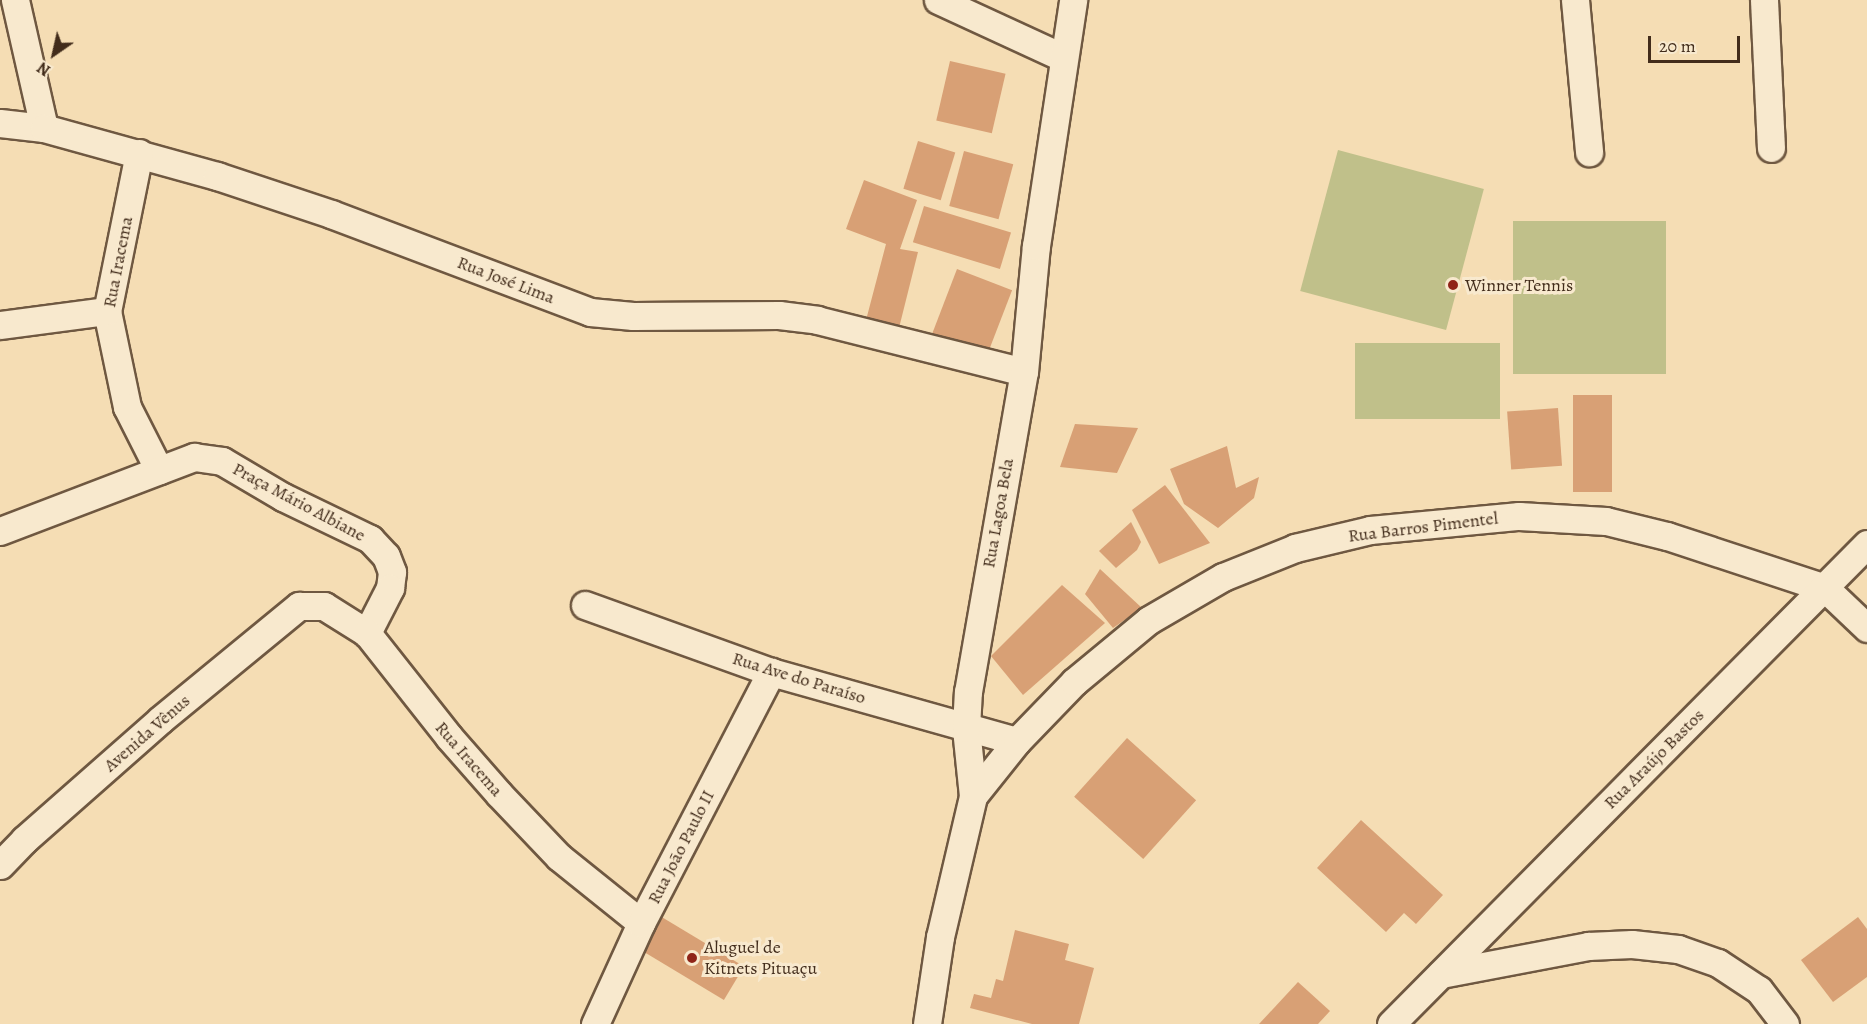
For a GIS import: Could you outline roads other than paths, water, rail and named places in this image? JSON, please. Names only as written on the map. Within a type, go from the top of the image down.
[{"type":"street","points":[[15,0],[44,128]]},
{"type":"street","points":[[938,0],[1062,57]]},
{"type":"street","name":"Rua Lagoa Bela","points":[[927,1024],[940,937],[973,795],[966,728],[974,651],[1024,372],[1036,246],[1062,57],[1073,0]]},
{"type":"street","points":[[1575,0],[1589,152]]},
{"type":"street","points":[[1764,0],[1771,148]]},
{"type":"street","name":"Rua José Lima","points":[[0,123],[44,128],[139,153],[331,214],[590,312],[633,316],[779,315],[818,320],[1024,372]]},
{"type":"street","name":"Rua Iracema","points":[[139,153],[107,311],[127,407],[159,471]]},
{"type":"street","points":[[0,325],[107,311]]},
{"type":"street","name":"Praça Mário Albiane","points":[[159,471],[194,457],[222,461],[283,496],[370,539],[386,556],[392,572],[390,588],[368,633]]},
{"type":"street","points":[[0,531],[159,471]]},
{"type":"street","name":"Rua Barros Pimentel","points":[[973,795],[1017,741],[1074,682],[1149,620],[1223,577],[1295,548],[1370,530],[1518,516],[1606,522],[1667,536],[1825,588],[1867,628]]},
{"type":"street","name":"Rua Araújo Bastos","points":[[1390,1024],[1867,544]]},
{"type":"street","name":"Rua Ave do Paraíso","points":[[585,605],[771,672],[1017,741]]},
{"type":"street","name":"Rua Iracema","points":[[299,606],[324,606],[368,633],[449,737],[499,794],[559,857],[641,923]]},
{"type":"street","name":"Avenida Vênus","points":[[0,865],[24,840],[160,720],[299,606]]},
{"type":"street","name":"Rua João Paulo II","points":[[595,1024],[641,923],[771,672]]},
{"type":"street","points":[[1441,974],[1588,946],[1632,944],[1678,949],[1718,963],[1759,990],[1785,1024]]},
{"type":"place","name":"Winner Tennis","points":[[1453,285]]},
{"type":"place","name":"Aluguel de Kitnets Pituaçu","points":[[692,958]]}]
